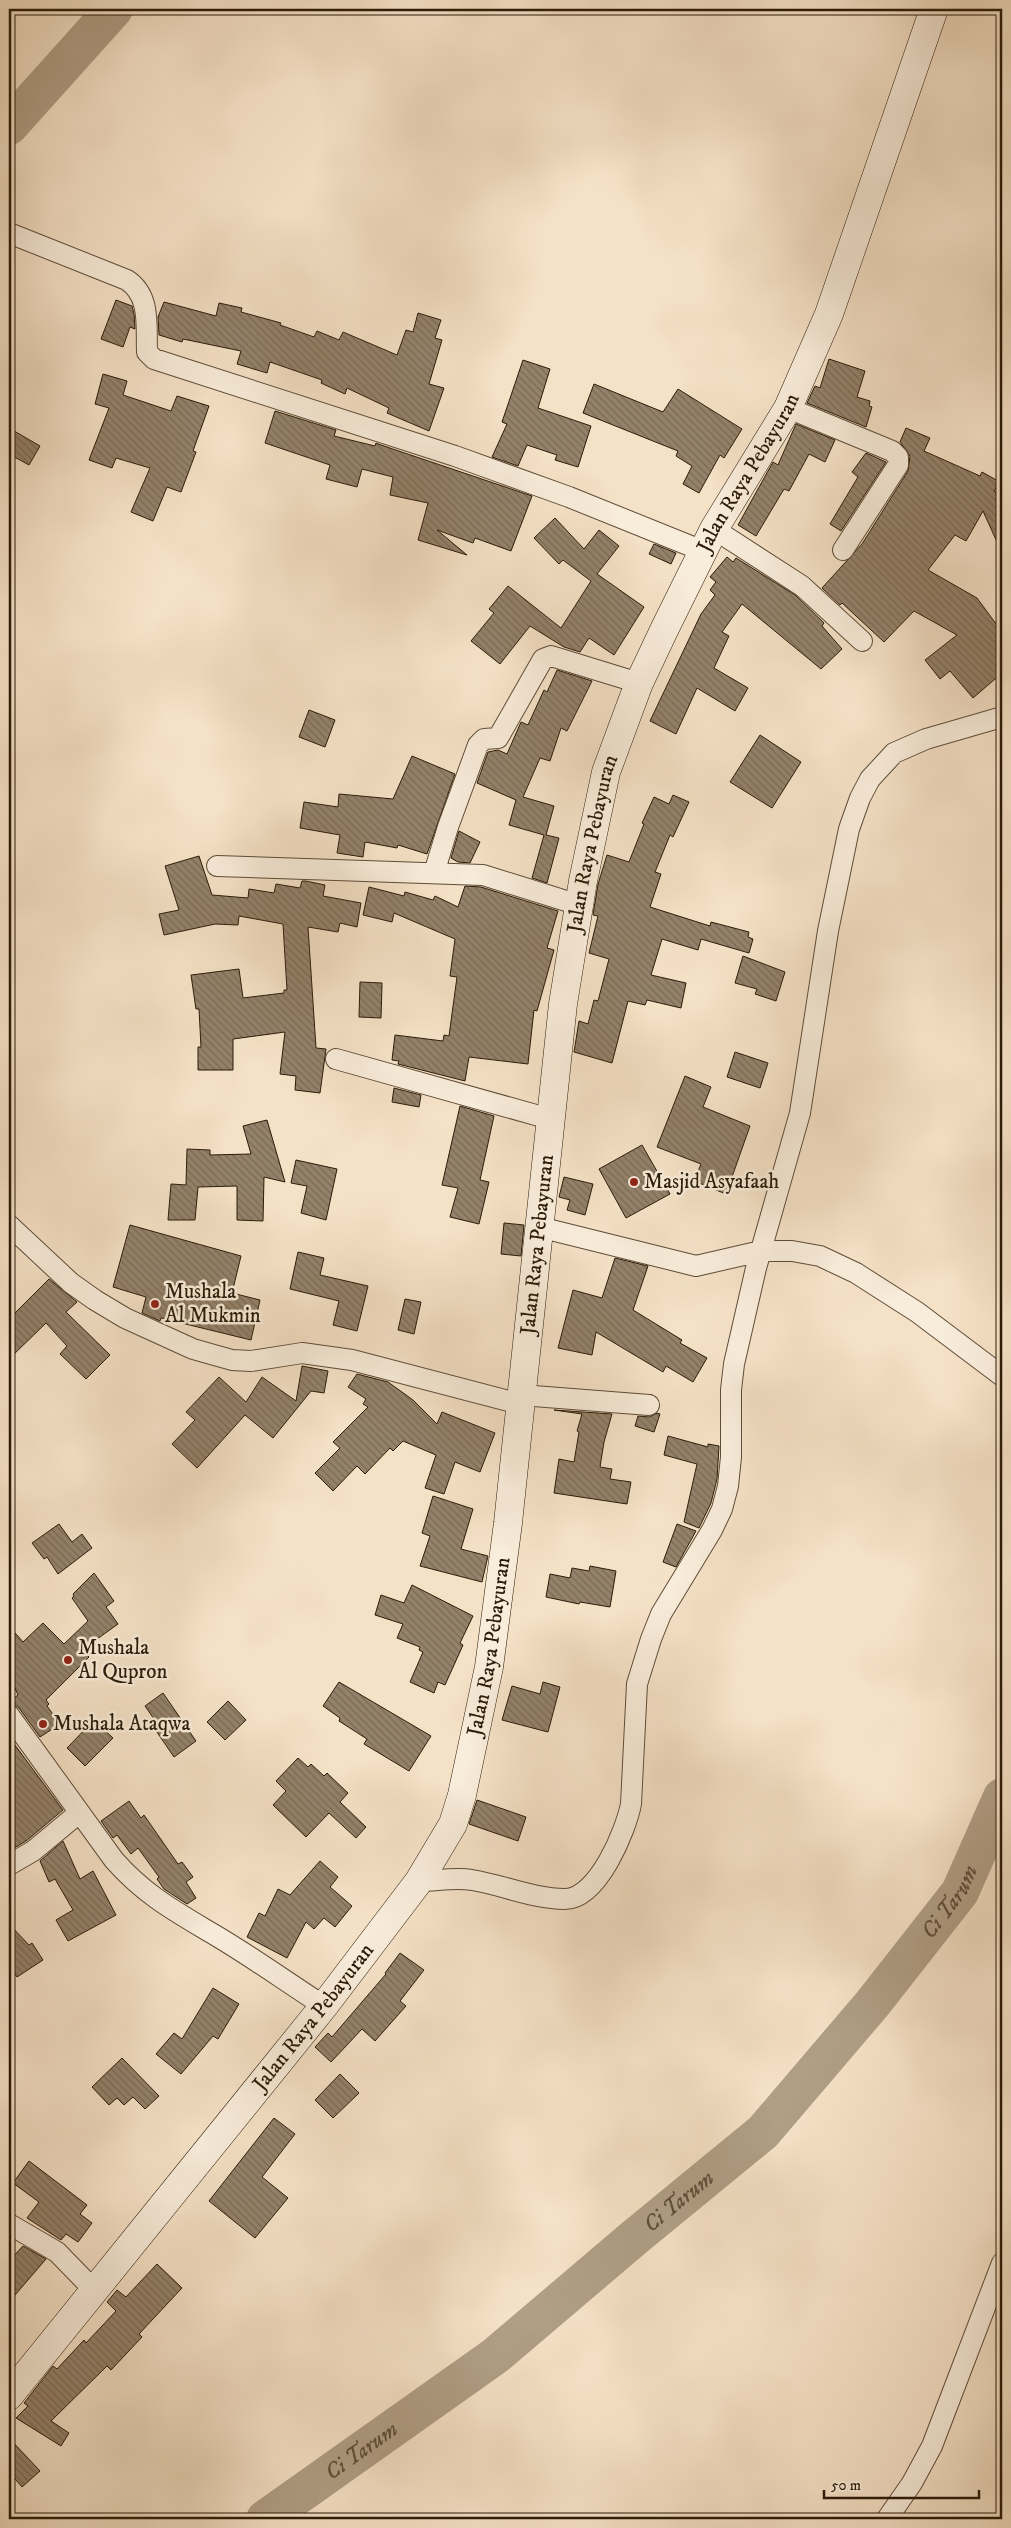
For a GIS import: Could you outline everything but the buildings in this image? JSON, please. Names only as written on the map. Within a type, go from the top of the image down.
[{"type":"main road","name":"Jalan Raya Pebayuran","points":[[9,2396],[93,2289],[324,2006],[419,1881],[453,1824],[462,1795],[489,1667],[508,1524],[563,1004],[595,815],[606,772],[639,683],[709,540],[788,408],[829,314],[934,9]]},
{"type":"street","points":[[9,233],[127,280],[138,288],[144,300],[147,352],[154,359],[463,459],[569,497],[709,540],[802,586],[862,641]]},
{"type":"street","points":[[788,408],[892,451],[898,456],[898,465],[843,550]]},
{"type":"street","points":[[434,873],[448,827],[478,745],[484,739],[498,738],[543,659],[551,656],[639,683]]},
{"type":"street","points":[[419,1881],[471,1879],[510,1889],[567,1899],[578,1895],[598,1878],[612,1854],[628,1821],[637,1684],[651,1638],[677,1586],[712,1530],[722,1509],[728,1486],[731,1457],[731,1390],[758,1260],[800,1113],[828,931],[849,830],[860,798],[870,779],[894,753],[926,739],[1002,717]]},
{"type":"street","points":[[217,866],[483,875],[579,905]]},
{"type":"street","points":[[336,1059],[550,1119]]},
{"type":"street","points":[[9,1225],[65,1278],[95,1300],[125,1318],[193,1349],[232,1360],[251,1361],[302,1353],[352,1360],[520,1400],[649,1405]]},
{"type":"street","points":[[539,1227],[696,1266],[758,1260],[792,1252],[820,1256],[856,1273],[917,1312],[1002,1376]]},
{"type":"street","points":[[9,1715],[114,1860],[146,1892],[324,2006]]},
{"type":"street","points":[[9,1865],[33,1851],[79,1813]]},
{"type":"street","points":[[9,2224],[56,2252],[93,2289]]},
{"type":"street","points":[[887,2519],[912,2483],[932,2446],[1002,2263]]},
{"type":"waterway","points":[[9,126],[114,9]]},
{"type":"waterway","name":"Ci Tarum","points":[[265,2519],[495,2356],[635,2237],[763,2132],[873,2003],[960,1892],[1002,1797]]},
{"type":"place","name":"Masjid Asyafaah","points":[[634,1182]]},
{"type":"place","name":"Mushala Al Mukmin","points":[[155,1304]]},
{"type":"place","name":"Mushala Al Qupron","points":[[68,1660]]},
{"type":"place","name":"Mushala Ataqwa","points":[[43,1724]]}]
